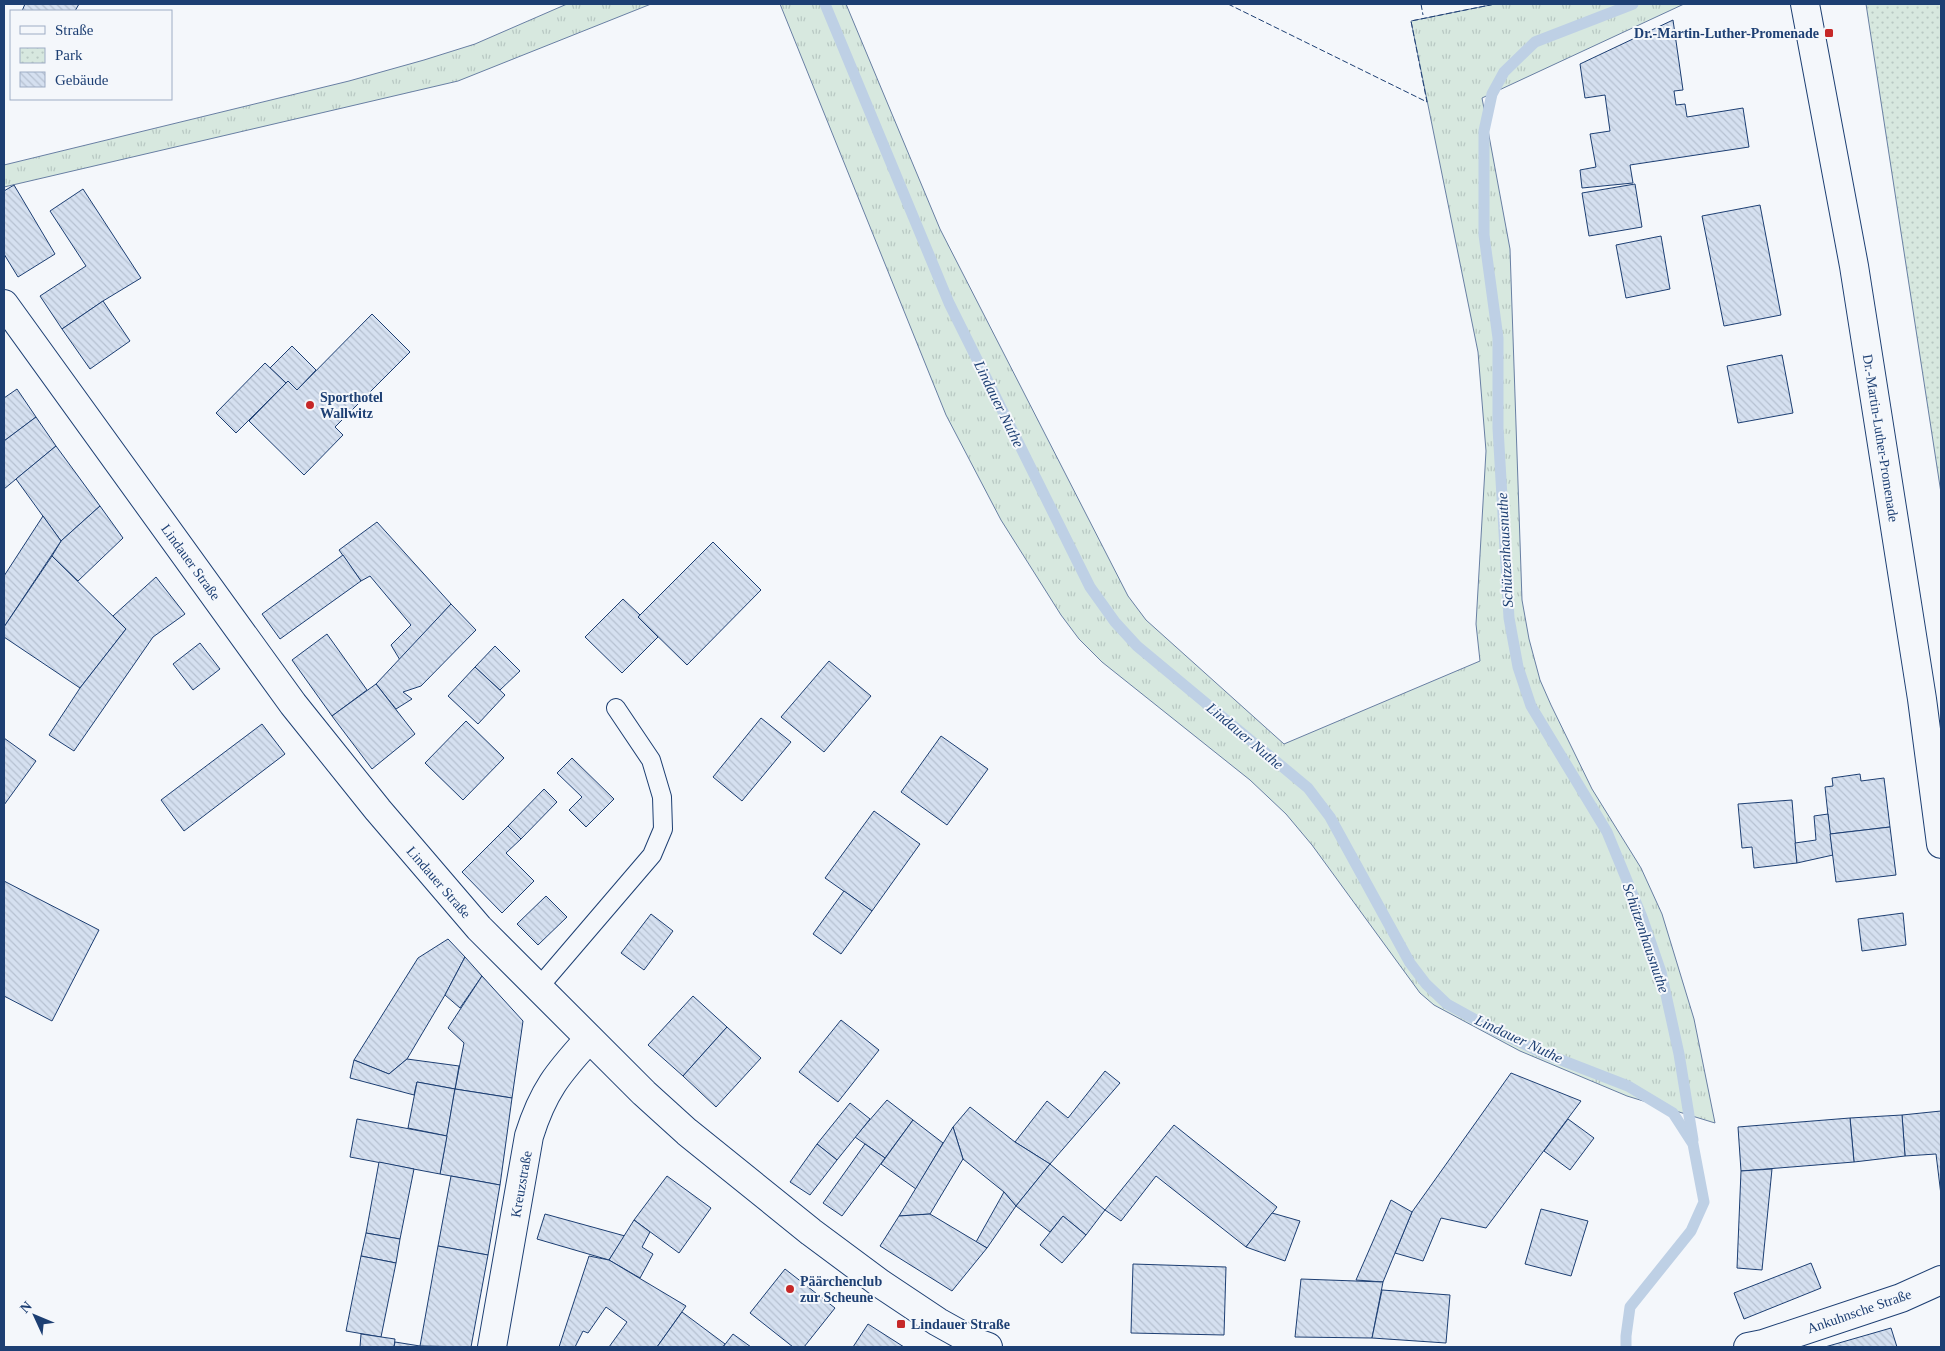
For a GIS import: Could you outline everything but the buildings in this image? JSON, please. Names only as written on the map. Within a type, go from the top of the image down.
[{"type":"street","name":"Dr.-Martin-Luther-Promenade","points":[[1805,4],[1854,266],[1922,699],[1941,844]]},
{"type":"street","name":"Lindauer Straße","points":[[4,304],[293,704],[378,810],[479,928],[644,1093],[687,1132],[811,1232],[881,1284],[938,1322],[974,1342],[988,1347]]},
{"type":"street","name":"Kreuzstraße","points":[[492,1347],[529,1136],[536,1112],[549,1086],[589,1039]]},
{"type":"street","name":"Ankuhnsche Straße","points":[[1748,1347],[1763,1344],[1901,1298],[1941,1280]]},
{"type":"lane","points":[[539,987],[652,855],[663,829],[662,798],[652,760],[616,708]]},
{"type":"green space","points":[[567,4],[651,4],[458,81],[4,187],[4,165],[349,81],[424,60],[475,44]]},
{"type":"green space","points":[[780,4],[846,4],[940,229],[1128,596],[1146,620],[1284,744],[1480,661],[1476,624],[1486,451],[1478,352],[1411,21],[1495,4],[1684,4],[1482,98],[1510,249],[1522,600],[1529,639],[1540,680],[1551,705],[1592,789],[1641,868],[1662,914],[1694,1019],[1715,1123],[1627,1096],[1520,1051],[1434,1005],[1420,993],[1312,845],[1286,814],[1250,780],[1102,662],[1079,639],[1061,615],[1001,520],[946,415]]},
{"type":"green space","points":[[1866,4],[1941,4],[1941,493]]},
{"type":"waterway","name":"Lindauer Nuthe","points":[[825,4],[949,303],[1090,587],[1115,622],[1137,646],[1308,788],[1330,817],[1410,963],[1426,984],[1447,1004],[1494,1030],[1543,1053],[1628,1086],[1673,1113],[1693,1144],[1704,1202],[1691,1231],[1630,1307],[1626,1347]]},
{"type":"waterway","name":"Schützenhausnuthe","points":[[1633,4],[1535,42],[1504,72],[1492,94],[1484,131],[1484,235],[1498,338],[1498,428],[1509,618],[1518,667],[1531,706],[1607,832],[1642,917],[1661,972],[1679,1054],[1693,1140]]},
{"type":"fence","points":[[1228,4],[1427,102],[1411,21],[1495,4]]},
{"type":"fence","points":[[1421,4],[1423,15]]},
{"type":"place","name":"Dr.-Martin-Luther-Promenade","points":[[1829,33]]},
{"type":"place","name":"Sporthotel Wallwitz","points":[[310,405]]},
{"type":"place","name":"Päärchenclub zur Scheune","points":[[790,1289]]},
{"type":"place","name":"Lindauer Straße","points":[[901,1324]]}]
